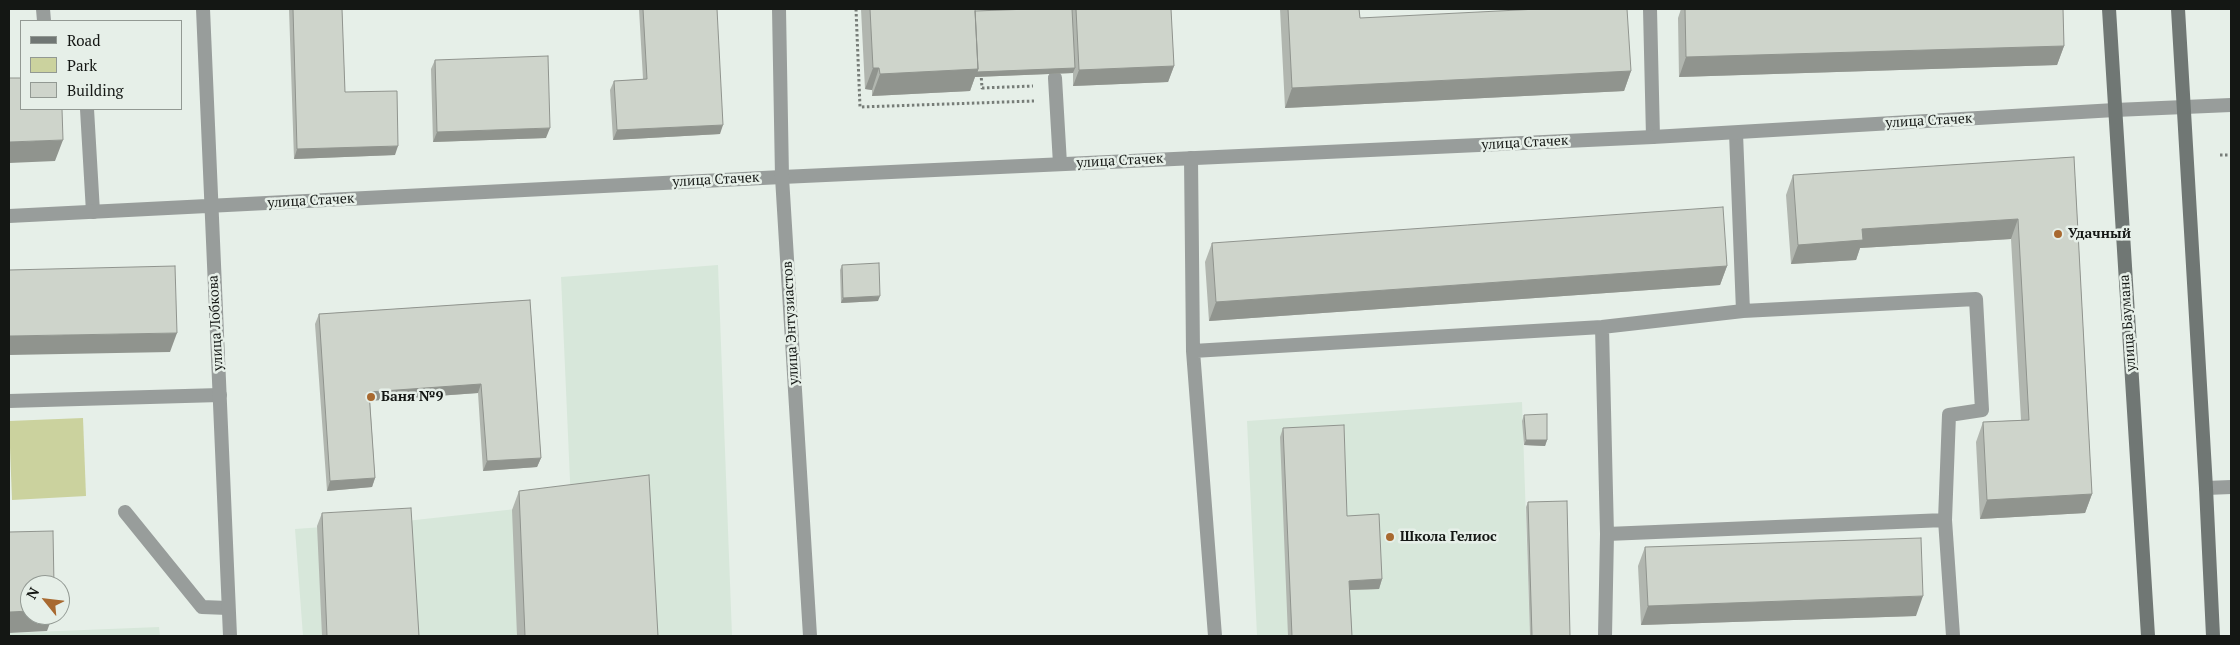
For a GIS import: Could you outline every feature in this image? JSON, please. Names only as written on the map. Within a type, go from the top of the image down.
[{"type":"main road","name":"улица Баумана","points":[[2109,9],[2148,636]]},
{"type":"main road","points":[[2178,9],[2213,636]]},
{"type":"street","name":"улица Лобкова","points":[[203,9],[230,636]]},
{"type":"street","name":"улица Энтузиастов","points":[[779,9],[782,177],[810,636]]},
{"type":"street","points":[[1650,9],[1652,138]]},
{"type":"street","points":[[1055,82],[1060,164]]},
{"type":"street","name":"улица Стачек","points":[[9,216],[782,177],[1652,138],[2115,110],[2231,105]]},
{"type":"street","points":[[87,110],[93,212]]},
{"type":"street","points":[[1736,133],[1743,311]]},
{"type":"street","points":[[1191,158],[1193,351],[1215,636]]},
{"type":"street","points":[[1193,351],[1602,327],[1743,311],[1976,298],[1982,410],[1949,415],[1945,520],[1953,636]]},
{"type":"street","points":[[1602,327],[1607,534],[1605,636]]},
{"type":"street","points":[[9,401],[220,396]]},
{"type":"street","points":[[2206,488],[2231,487]]},
{"type":"street","points":[[125,512],[202,607],[228,608]]},
{"type":"street","points":[[1607,534],[1945,520]]},
{"type":"path","points":[[856,9],[860,107],[1057,100]]},
{"type":"path","points":[[981,68],[982,88],[1055,82]]},
{"type":"path","points":[[2220,155],[2231,155]]},
{"type":"shaded area","points":[[718,265],[732,636],[303,636],[295,529],[406,521],[571,503],[561,277]]},
{"type":"shaded area","name":"Школа Гелиос","points":[[1522,402],[1530,636],[1257,636],[1247,421]]},
{"type":"shaded area","points":[[159,627],[160,636],[9,636],[9,633]]},
{"type":"green space","points":[[83,418],[86,496],[12,500],[9,421]]},
{"type":"building","points":[[293,9],[342,9],[345,92],[397,91],[398,146],[297,149]]},
{"type":"building","points":[[643,9],[717,9],[723,125],[617,130],[614,81],[647,79]]},
{"type":"building","points":[[870,9],[975,9],[978,69],[880,74],[879,68],[873,68]]},
{"type":"building","points":[[1072,9],[1075,68],[977,72],[975,11]]},
{"type":"building","points":[[1076,9],[1171,9],[1174,66],[1079,70]]},
{"type":"building","points":[[1288,9],[1359,9],[1360,18],[1538,9],[1627,9],[1631,71],[1292,88]]},
{"type":"building","points":[[1685,9],[2063,9],[2064,46],[1686,57]]},
{"type":"building","points":[[548,56],[550,128],[437,132],[435,60]]},
{"type":"building","points":[[9,78],[20,78],[20,110],[62,110],[63,140],[9,142]]},
{"type":"building","points":[[2074,157],[2092,494],[1987,500],[1983,422],[2029,420],[2018,219],[1862,229],[1863,240],[1798,245],[1793,175]]},
{"type":"building","points":[[1723,207],[1727,266],[1216,302],[1212,243]]},
{"type":"building","points":[[879,263],[880,296],[843,298],[842,265]]},
{"type":"building","points":[[175,266],[177,333],[9,336],[9,270]]},
{"type":"building","name":"Баня №9","points":[[530,300],[541,458],[487,461],[481,384],[369,392],[375,478],[330,481],[319,314]]},
{"type":"building","points":[[1547,414],[1547,440],[1526,440],[1524,415]]},
{"type":"building","points":[[1344,425],[1347,516],[1379,514],[1382,579],[1349,581],[1352,636],[1292,636],[1283,428]]},
{"type":"building","points":[[649,475],[658,636],[525,636],[519,491]]},
{"type":"building","points":[[1567,501],[1570,636],[1532,636],[1528,502]]},
{"type":"building","points":[[411,508],[419,636],[327,636],[322,513]]},
{"type":"building","points":[[53,531],[54,575],[20,575],[20,611],[9,612],[9,532]]},
{"type":"building","points":[[1921,538],[1923,596],[1648,606],[1645,547]]},
{"type":"place","name":"Удачный","points":[[2058,234]]},
{"type":"place","name":"Баня №9","points":[[371,397]]},
{"type":"place","name":"Школа Гелиос","points":[[1390,537]]}]
